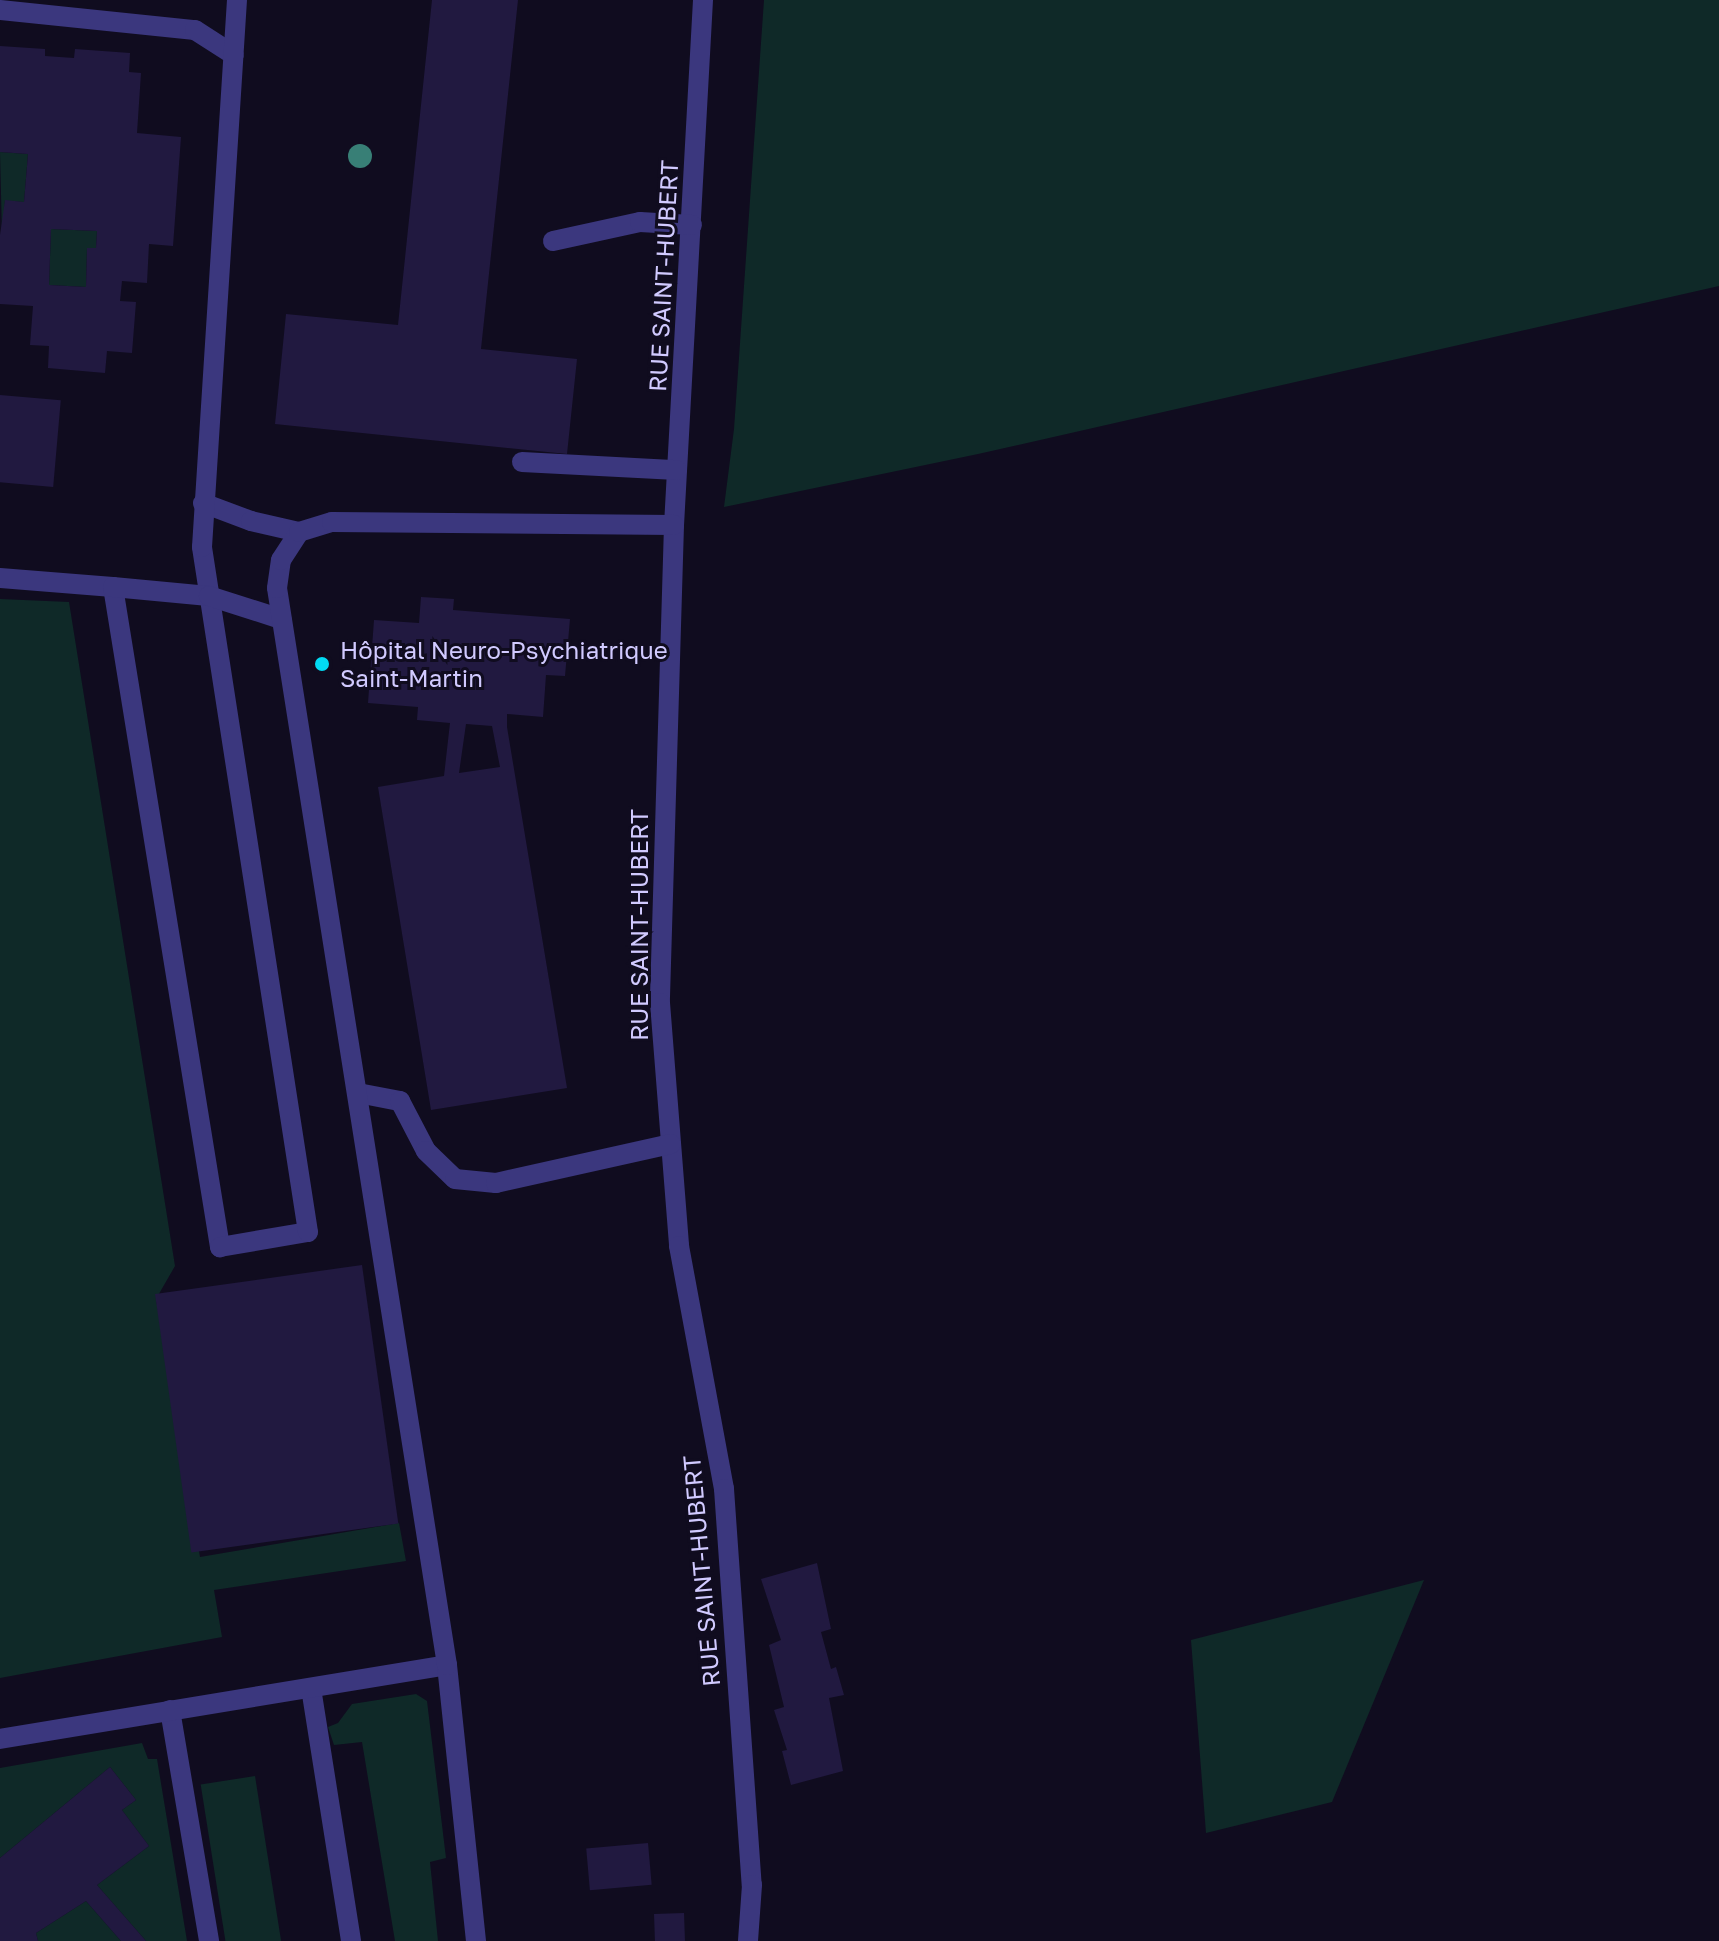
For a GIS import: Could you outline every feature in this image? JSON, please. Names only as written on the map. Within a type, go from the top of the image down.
[{"type":"street","points":[[113,587],[220,1247],[308,1232],[202,547],[237,0]]},
{"type":"street","name":"RUE SAINT-HUBERT","points":[[703,0],[674,525],[660,1003],[679,1246],[724,1489],[752,1885],[748,1941]]},
{"type":"street","points":[[0,10],[195,30],[234,55]]},
{"type":"street","points":[[553,241],[640,222],[692,225]]},
{"type":"street","points":[[522,462],[677,470]]},
{"type":"street","points":[[203,503],[251,521],[299,532],[332,522],[674,525]]},
{"type":"street","points":[[299,532],[281,560],[277,588],[447,1665],[476,1941]]},
{"type":"street","points":[[0,578],[209,596],[281,619]]},
{"type":"street","points":[[358,1093],[400,1101],[426,1151],[455,1179],[496,1183],[671,1144]]},
{"type":"street","points":[[0,1739],[447,1665]]},
{"type":"street","points":[[311,1688],[351,1941]]},
{"type":"street","points":[[170,1710],[209,1941]]},
{"type":"green space","points":[[764,0],[1719,0],[1719,286],[978,454],[724,507],[734,429]]},
{"type":"green space","points":[[0,152],[28,154],[24,202],[5,201],[2,235]]},
{"type":"green space","points":[[51,229],[97,231],[96,248],[87,249],[86,287],[49,285]]},
{"type":"green space","points":[[0,599],[69,602],[175,1266],[156,1299],[200,1557],[399,1523],[406,1561],[214,1590],[222,1637],[0,1678]]},
{"type":"green space","points":[[1424,1580],[1332,1802],[1206,1833],[1191,1640]]},
{"type":"green space","points":[[416,1694],[427,1701],[446,1858],[430,1862],[438,1941],[395,1941],[362,1742],[334,1745],[328,1727],[338,1723],[352,1704]]},
{"type":"green space","points":[[142,1743],[148,1759],[157,1759],[187,1941],[146,1941],[97,1885],[149,1846],[122,1810],[136,1800],[110,1767],[0,1858],[0,1768]]},
{"type":"green space","points":[[255,1776],[281,1941],[225,1941],[201,1785]]},
{"type":"green space","points":[[86,1901],[121,1941],[38,1941],[36,1933]]},
{"type":"building","points":[[432,0],[518,0],[481,349],[577,359],[567,454],[275,424],[286,314],[398,325]]},
{"type":"building","points":[[0,46],[45,49],[45,56],[74,58],[75,49],[130,53],[129,72],[141,73],[137,133],[181,137],[173,246],[149,244],[147,283],[122,281],[120,301],[136,302],[132,353],[107,351],[105,373],[48,368],[49,346],[30,345],[33,306],[0,304],[0,235],[5,200],[24,202],[28,154],[0,152]],"holes":[[[51,229],[97,231],[96,248],[87,248],[86,287],[49,285]]]},
{"type":"building","points":[[0,395],[61,400],[53,487],[0,482]]},
{"type":"building","points":[[421,597],[454,599],[453,610],[570,619],[565,676],[546,675],[543,717],[507,714],[567,1088],[431,1110],[378,787],[444,776],[450,723],[417,720],[418,707],[368,703],[374,620],[419,623]],"holes":[[[466,724],[492,726],[500,767],[459,773]]]},
{"type":"building","points":[[362,1265],[398,1523],[191,1553],[155,1294]]},
{"type":"building","points":[[817,1563],[831,1629],[821,1632],[831,1669],[836,1667],[844,1695],[829,1698],[843,1771],[791,1785],[782,1751],[787,1750],[774,1710],[784,1707],[769,1645],[781,1640],[761,1579]]},
{"type":"building","points":[[110,1767],[136,1800],[122,1810],[149,1846],[97,1885],[146,1941],[121,1941],[86,1901],[36,1933],[38,1941],[0,1941],[0,1858]]},
{"type":"building","points":[[648,1843],[652,1885],[590,1890],[586,1848]]},
{"type":"building","points":[[684,1913],[685,1941],[655,1941],[654,1914]]},
{"type":"place","name":"Hôpital Neuro-Psychiatrique Saint-Martin","points":[[322,664]]}]
